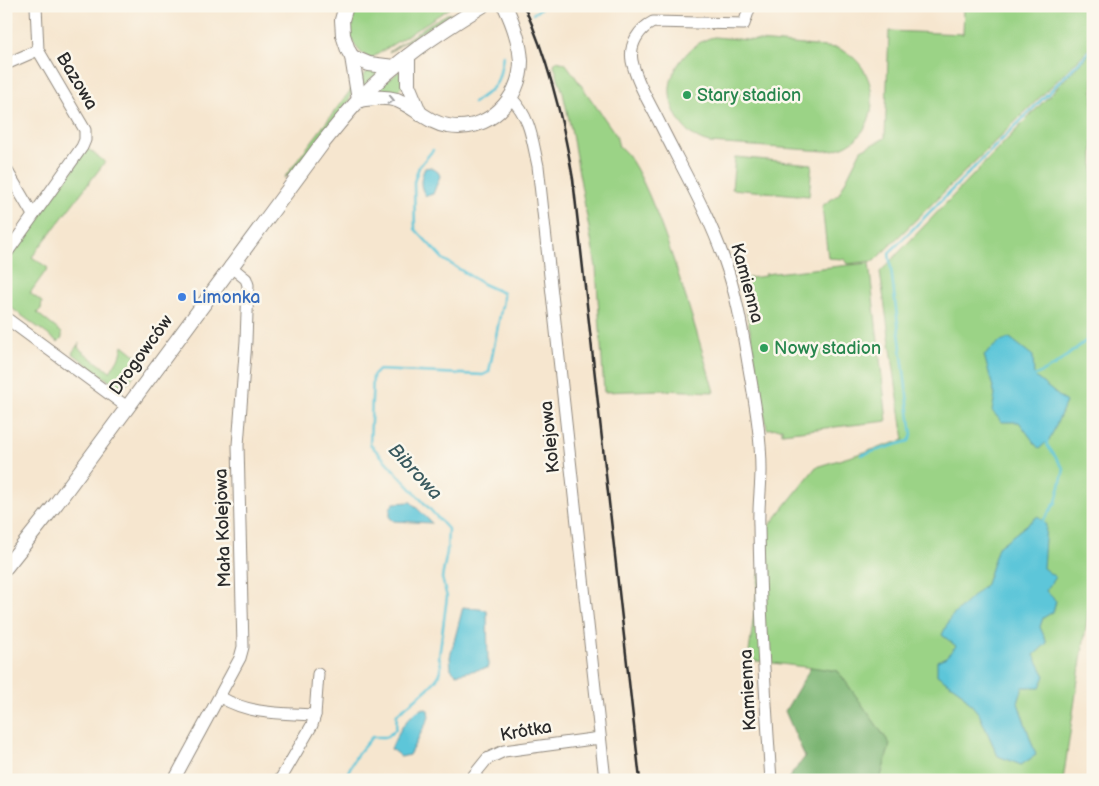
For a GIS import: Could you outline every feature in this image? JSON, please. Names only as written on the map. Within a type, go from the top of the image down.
[{"type":"main road","points":[[346,6],[342,20],[343,35],[352,57],[359,100],[380,97],[397,100],[431,121],[450,127],[471,126],[488,120],[497,114],[511,98],[518,79],[521,62],[515,34],[505,6]]},
{"type":"main road","name":"Drogowców","points":[[6,567],[56,504],[322,144],[359,100],[408,56],[478,8]]},
{"type":"main road","points":[[408,56],[408,85],[420,114]]},
{"type":"main road","points":[[352,57],[369,64],[394,67]]},
{"type":"street","name":"Bazowa","points":[[6,254],[82,147],[85,140],[85,130],[38,50],[36,6]]},
{"type":"street","name":"Kamienna","points":[[750,6],[744,24],[653,22],[639,32],[635,38],[632,60],[642,88],[714,231],[734,291],[743,335],[756,410],[761,470],[759,523],[765,689],[771,780]]},
{"type":"street","name":"Bazowa","points":[[6,64],[38,50]]},
{"type":"street","name":"Kolejowa","points":[[511,98],[521,108],[526,117],[538,166],[605,780]]},
{"type":"street","points":[[6,169],[33,215]]},
{"type":"street","name":"Mała Kolejowa","points":[[174,780],[220,697],[240,658],[243,647],[238,444],[246,341],[248,285],[246,279],[230,266]]},
{"type":"street","points":[[6,318],[127,406]]},
{"type":"street","points":[[280,780],[312,725],[315,715],[318,674]]},
{"type":"street","points":[[220,697],[232,704],[261,712],[315,715]]},
{"type":"street","name":"Krótka","points":[[470,780],[487,759],[504,751],[600,738]]},
{"type":"green space","points":[[354,6],[449,6],[450,8],[370,59],[353,43],[350,22]]},
{"type":"green space","points":[[964,6],[1093,6],[1093,45],[874,261],[847,264],[844,259],[828,258],[822,206],[839,194],[861,150],[885,138],[889,31],[963,34]]},
{"type":"green space","points":[[447,14],[451,14],[389,52],[429,24]]},
{"type":"green space","points":[[714,37],[837,48],[853,57],[864,71],[871,87],[872,104],[868,121],[859,136],[845,146],[825,151],[710,143],[693,136],[686,130],[675,114],[670,96],[670,87],[679,63],[691,49],[706,39]]},
{"type":"green space","points":[[1093,50],[1093,580],[1063,780],[880,780],[890,744],[838,671],[748,660],[765,531],[816,467],[904,440],[880,272]]},
{"type":"green space","points":[[556,61],[565,63],[569,68],[616,135],[619,147],[631,160],[645,186],[674,260],[714,392],[660,390],[604,392],[596,267],[571,129],[563,93],[554,65]]},
{"type":"green space","points":[[371,68],[381,70],[361,88],[360,79]]},
{"type":"green space","points":[[403,68],[404,84],[394,95],[378,93],[377,90]]},
{"type":"green space","points":[[353,87],[349,102],[290,174],[284,178]]},
{"type":"green space","points":[[87,148],[105,162],[32,257],[48,268],[30,293],[42,302],[41,309],[37,313],[62,333],[62,338],[58,342],[6,304],[6,262]]},
{"type":"green space","points":[[735,157],[812,164],[809,196],[732,189]]},
{"type":"green space","points":[[869,263],[887,421],[782,433],[782,428],[767,429],[741,279],[765,276],[765,274]]},
{"type":"green space","points":[[79,343],[78,348],[110,372],[121,354],[123,345],[143,361],[129,382],[116,386],[72,353]]},
{"type":"green space","points":[[811,667],[838,671],[890,744],[880,780],[787,780],[805,757],[785,711]]},
{"type":"water","points":[[431,167],[440,176],[433,194],[426,196],[421,186],[421,179],[425,168]]},
{"type":"water","points":[[1010,338],[1033,356],[1034,376],[1066,402],[1050,439],[1039,449],[1019,422],[1002,422],[992,411],[995,395],[984,355],[998,343]]},
{"type":"water","points":[[411,502],[432,523],[394,521],[390,518],[390,508],[394,503]]},
{"type":"water","points":[[1038,516],[1046,525],[1043,568],[1055,577],[1046,591],[1056,601],[1053,612],[1043,618],[1040,627],[1047,643],[1034,655],[1045,676],[1040,687],[1023,687],[1018,703],[1036,755],[1021,765],[998,756],[979,714],[960,691],[937,675],[937,661],[946,657],[956,646],[942,635],[950,618],[986,584],[998,547]]},
{"type":"water","points":[[463,607],[487,610],[488,666],[487,668],[456,674],[451,669],[450,657]]},
{"type":"water","points":[[423,708],[428,710],[429,717],[427,722],[409,755],[401,757],[391,749],[393,743],[407,720]]},
{"type":"waterway","name":"Bibrowa","points":[[533,14],[541,8]]},
{"type":"waterway","points":[[861,455],[909,441],[912,435],[889,253],[1093,48]]},
{"type":"waterway","name":"Bibrowa","points":[[473,103],[496,84],[503,55]]},
{"type":"waterway","name":"Bibrowa","points":[[344,780],[356,756],[372,737],[387,737],[396,729],[397,714],[427,689],[440,673],[441,663],[439,657],[447,597],[442,578],[447,552],[448,529],[370,444],[373,376],[378,370],[483,375],[489,372],[503,300],[503,293],[483,284],[443,259],[415,229],[414,182],[419,167],[433,150]]},
{"type":"waterway","points":[[1035,379],[1034,376],[1054,366],[1087,340],[1093,314]]},
{"type":"waterway","points":[[1043,521],[1056,502],[1064,469],[1047,445],[1047,439]]},
{"type":"railway","points":[[524,6],[548,69],[565,134],[573,179],[640,780]]},
{"type":"place","name":"Stary stadion","points":[[687,95]]},
{"type":"place","name":"Limonka","points":[[182,297]]},
{"type":"place","name":"Nowy stadion","points":[[764,348]]}]
